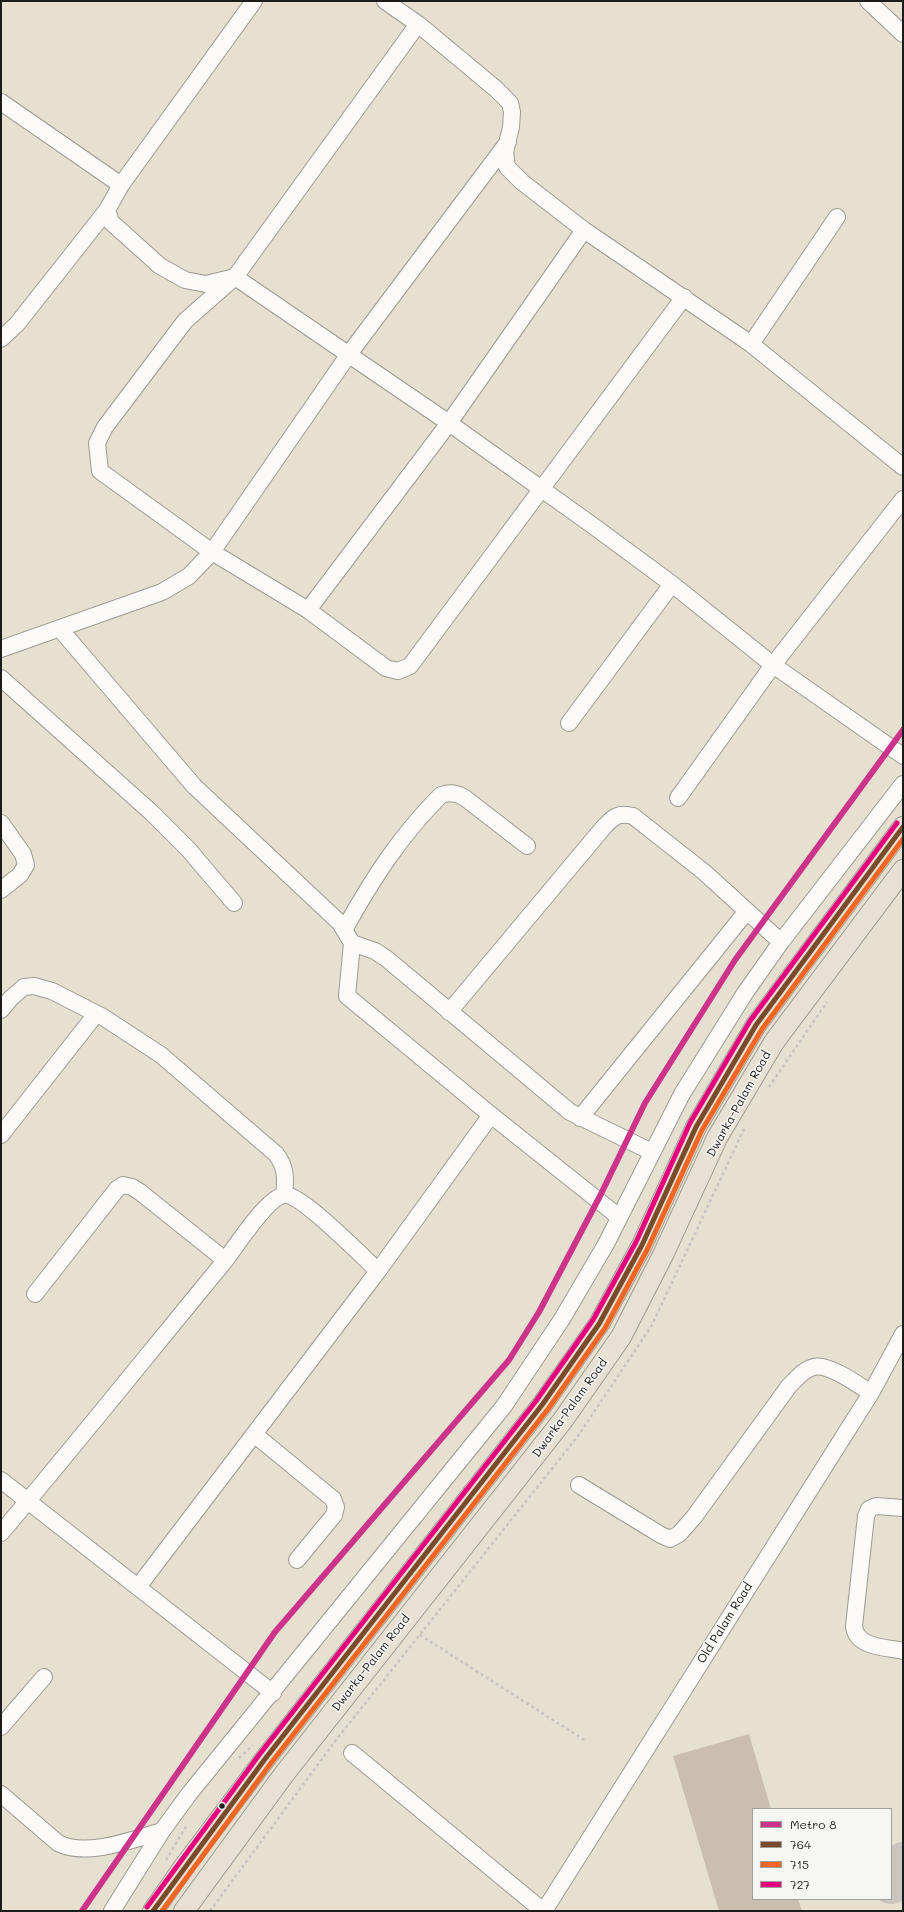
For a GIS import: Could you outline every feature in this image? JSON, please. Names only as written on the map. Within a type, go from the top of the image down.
[{"type":"main road","name":"Dwarka-Palam Road","points":[[153,1911],[265,1758],[542,1405],[594,1330],[642,1245],[696,1127],[756,1025],[903,827]]},
{"type":"main road","name":"Dwarka-Palam Road","points":[[184,1911],[285,1773],[563,1420],[621,1337],[663,1255],[717,1138],[774,1042],[903,870]]},
{"type":"street","points":[[1,339],[17,324],[107,210],[121,185],[254,1]]},
{"type":"street","points":[[385,1],[418,24],[496,89],[510,103],[512,112],[511,127],[506,152],[507,167],[522,182],[584,230],[751,344],[903,466]]},
{"type":"street","points":[[868,1],[903,34]]},
{"type":"street","points":[[418,24],[235,277],[185,321],[105,427],[97,443],[100,471],[212,552],[308,610],[386,668],[398,671],[410,666],[684,297]]},
{"type":"street","points":[[1,102],[121,185]]},
{"type":"street","points":[[2,647],[60,629],[162,592],[189,576],[212,552],[349,354],[508,142]]},
{"type":"street","points":[[107,210],[111,222],[160,266],[185,280],[206,284],[235,277],[349,354],[449,423],[672,584],[773,665],[903,756]]},
{"type":"street","points":[[751,344],[837,217]]},
{"type":"street","points":[[308,610],[449,423],[584,230]]},
{"type":"street","points":[[678,798],[773,665],[903,499]]},
{"type":"street","points":[[569,723],[672,584]]},
{"type":"street","points":[[60,629],[194,786],[340,923],[348,937],[375,951],[386,959],[555,1100],[580,1118],[652,1152]]},
{"type":"street","points":[[1,678],[152,813],[188,850],[234,903]]},
{"type":"street","points":[[112,1911],[162,1832],[190,1794],[504,1406],[562,1319],[606,1244],[682,1094],[745,993],[781,942],[903,784]]},
{"type":"street","points":[[527,846],[465,798],[449,792],[441,796],[385,861],[368,885],[348,937],[347,996],[490,1115],[620,1217]]},
{"type":"street","points":[[449,1012],[615,815],[624,814],[633,816],[704,872],[781,942]]},
{"type":"street","points":[[1,823],[24,854],[26,865],[20,875],[1,890]]},
{"type":"street","points":[[580,1118],[747,911]]},
{"type":"street","points":[[1,1010],[11,998],[24,987],[34,986],[52,991],[96,1014],[161,1055],[276,1154],[282,1163],[286,1177],[284,1195]]},
{"type":"street","points":[[1,1135],[96,1014]]},
{"type":"street","points":[[138,1586],[378,1271],[490,1115]]},
{"type":"street","points":[[35,1294],[117,1189],[123,1185],[132,1187],[140,1192],[225,1260]]},
{"type":"street","points":[[1,1533],[225,1260],[267,1206],[284,1195],[293,1196],[309,1207],[378,1271]]},
{"type":"street","name":"Old Palam Road","points":[[543,1911],[871,1392],[903,1334]]},
{"type":"street","points":[[579,1485],[670,1539],[679,1534],[694,1517],[789,1386],[802,1374],[815,1366],[831,1369],[871,1392]]},
{"type":"street","points":[[254,1434],[333,1499],[336,1507],[334,1515],[296,1560]]},
{"type":"street","points":[[1,1480],[138,1586],[272,1694]]},
{"type":"street","points":[[903,1508],[876,1506],[869,1509],[866,1516],[854,1626],[855,1634],[860,1640],[866,1643],[903,1651]]},
{"type":"street","points":[[1,1727],[44,1677]]},
{"type":"street","points":[[352,1753],[543,1911]]},
{"type":"street","points":[[1,1794],[58,1843],[68,1848],[88,1849],[162,1832]]},
{"type":"path","points":[[420,1635],[586,1741]]},
{"type":"building","points":[[749,1734],[771,1808],[752,1808],[752,1900],[798,1900],[802,1911],[719,1911],[673,1756]]},
{"type":"taxiway","points":[[892,1882],[903,1862]]},
{"type":"metro line","name":"8","points":[[82,1911],[275,1632],[509,1360],[539,1312],[600,1196],[645,1103],[735,960],[903,730]]},
{"type":"transit line","name":"727","points":[[147,1907],[259,1755],[536,1401],[593,1320],[636,1242],[690,1123],[750,1021],[897,823]]},
{"type":"transit line","name":"764","points":[[153,1911],[265,1759],[542,1405],[599,1324],[642,1245],[696,1127],[756,1025],[903,827]]},
{"type":"transit line","name":"715","points":[[162,1911],[271,1763],[548,1409],[605,1328],[648,1248],[702,1130],[762,1029],[903,839]]}]
